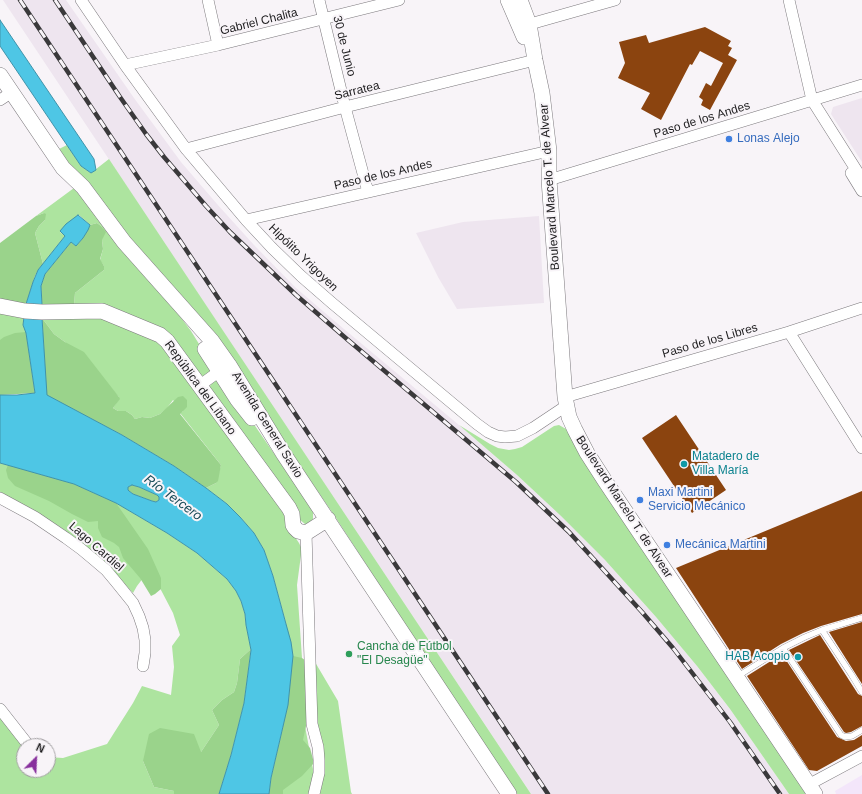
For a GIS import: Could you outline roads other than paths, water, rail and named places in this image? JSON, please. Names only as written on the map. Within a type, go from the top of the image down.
[{"type":"main road","name":"Boulevard Marcelo T. de Alvear","points":[[508,0],[524,25]]},
{"type":"main road","name":"Boulevard Marcelo T. de Alvear","points":[[520,0],[524,25],[535,60],[542,93],[549,151],[549,180],[566,402],[569,417],[594,464],[811,789]]},
{"type":"main road","points":[[0,75],[6,96]]},
{"type":"main road","name":"Avenida General Savio","points":[[6,96],[63,168],[84,187],[124,242],[163,287],[194,331],[224,368],[237,399],[283,453],[509,794]]},
{"type":"main road","name":"República del Líbano","points":[[0,306],[25,311],[42,312],[102,311],[156,332],[167,341],[289,508],[295,528],[298,531],[306,533]]},
{"type":"main road","points":[[306,533],[328,519]]},
{"type":"street","name":"Hipólito Yrigoyen","points":[[81,0],[125,65],[186,149],[246,220],[286,262],[332,303],[488,432],[505,438],[517,436],[533,428],[566,402]]},
{"type":"street","points":[[208,0],[218,45]]},
{"type":"street","name":"30 de Junio","points":[[319,0],[345,107],[368,192]]},
{"type":"street","name":"Gabriel Chalita","points":[[125,65],[218,45],[399,0]]},
{"type":"street","points":[[524,25],[615,0]]},
{"type":"street","points":[[789,0],[809,101],[862,191]]},
{"type":"street","name":"Sarratea","points":[[186,149],[345,107],[535,60]]},
{"type":"street","name":"Paso de los Andes","points":[[549,180],[862,85]]},
{"type":"street","points":[[809,101],[862,179]]},
{"type":"street","name":"Paso de los Andes","points":[[246,220],[549,151]]},
{"type":"street","name":"Paso de los Libres","points":[[566,402],[862,308]]},
{"type":"street","points":[[789,332],[862,448]]},
{"type":"street","points":[[199,386],[224,368]]},
{"type":"street","name":"Lago Cardiel","points":[[0,498],[35,517],[66,538],[106,570],[132,603],[139,616],[145,640],[143,666]]},
{"type":"street","points":[[306,533],[312,724],[318,747],[319,760],[319,773],[314,794]]},
{"type":"street","points":[[0,709],[23,738]]},
{"type":"street","points":[[811,789],[862,756]]},
{"type":"lane","points":[[736,677],[783,648],[822,630],[862,618]]},
{"type":"lane","points":[[822,630],[852,674],[862,692]]},
{"type":"lane","points":[[783,648],[841,735],[845,737],[852,736],[862,730]]},
{"type":"water","points":[[0,20],[94,159],[96,170],[91,173],[81,166],[0,46]]},
{"type":"water","points":[[78,215],[90,225],[88,230],[76,246],[71,242],[45,274],[41,286],[42,305],[26,304],[38,270],[65,236],[60,231],[66,224]]},
{"type":"water","name":"Río Tercero","points":[[24,317],[42,318],[47,395],[122,435],[174,466],[206,488],[227,504],[240,517],[254,533],[264,550],[273,576],[291,642],[293,656],[288,705],[271,778],[269,794],[219,794],[231,755],[244,703],[251,650],[245,614],[241,601],[227,579],[197,553],[167,533],[116,503],[74,484],[0,463],[0,395],[35,393],[26,333],[23,325]],"holes":[[[132,485],[157,495],[159,500],[156,502],[152,501],[133,494],[128,490],[128,487]]]},
{"type":"railway","points":[[20,0],[548,794]]},
{"type":"railway","points":[[55,0],[146,134],[206,206],[230,232],[296,295],[516,482],[569,532],[673,648],[730,722],[780,794]]},
{"type":"place","name":"Lonas Alejo","points":[[729,139]]},
{"type":"place","name":"Matadero de Villa María","points":[[684,464]]},
{"type":"place","name":"Maxi Martini Servicio Mecánico","points":[[640,500]]},
{"type":"place","name":"Mecánica Martini","points":[[667,545]]},
{"type":"place","name":"Cancha de Fútbol \"El Desagüe\"","points":[[349,654]]},
{"type":"place","name":"HAB Acopio","points":[[798,657]]}]
